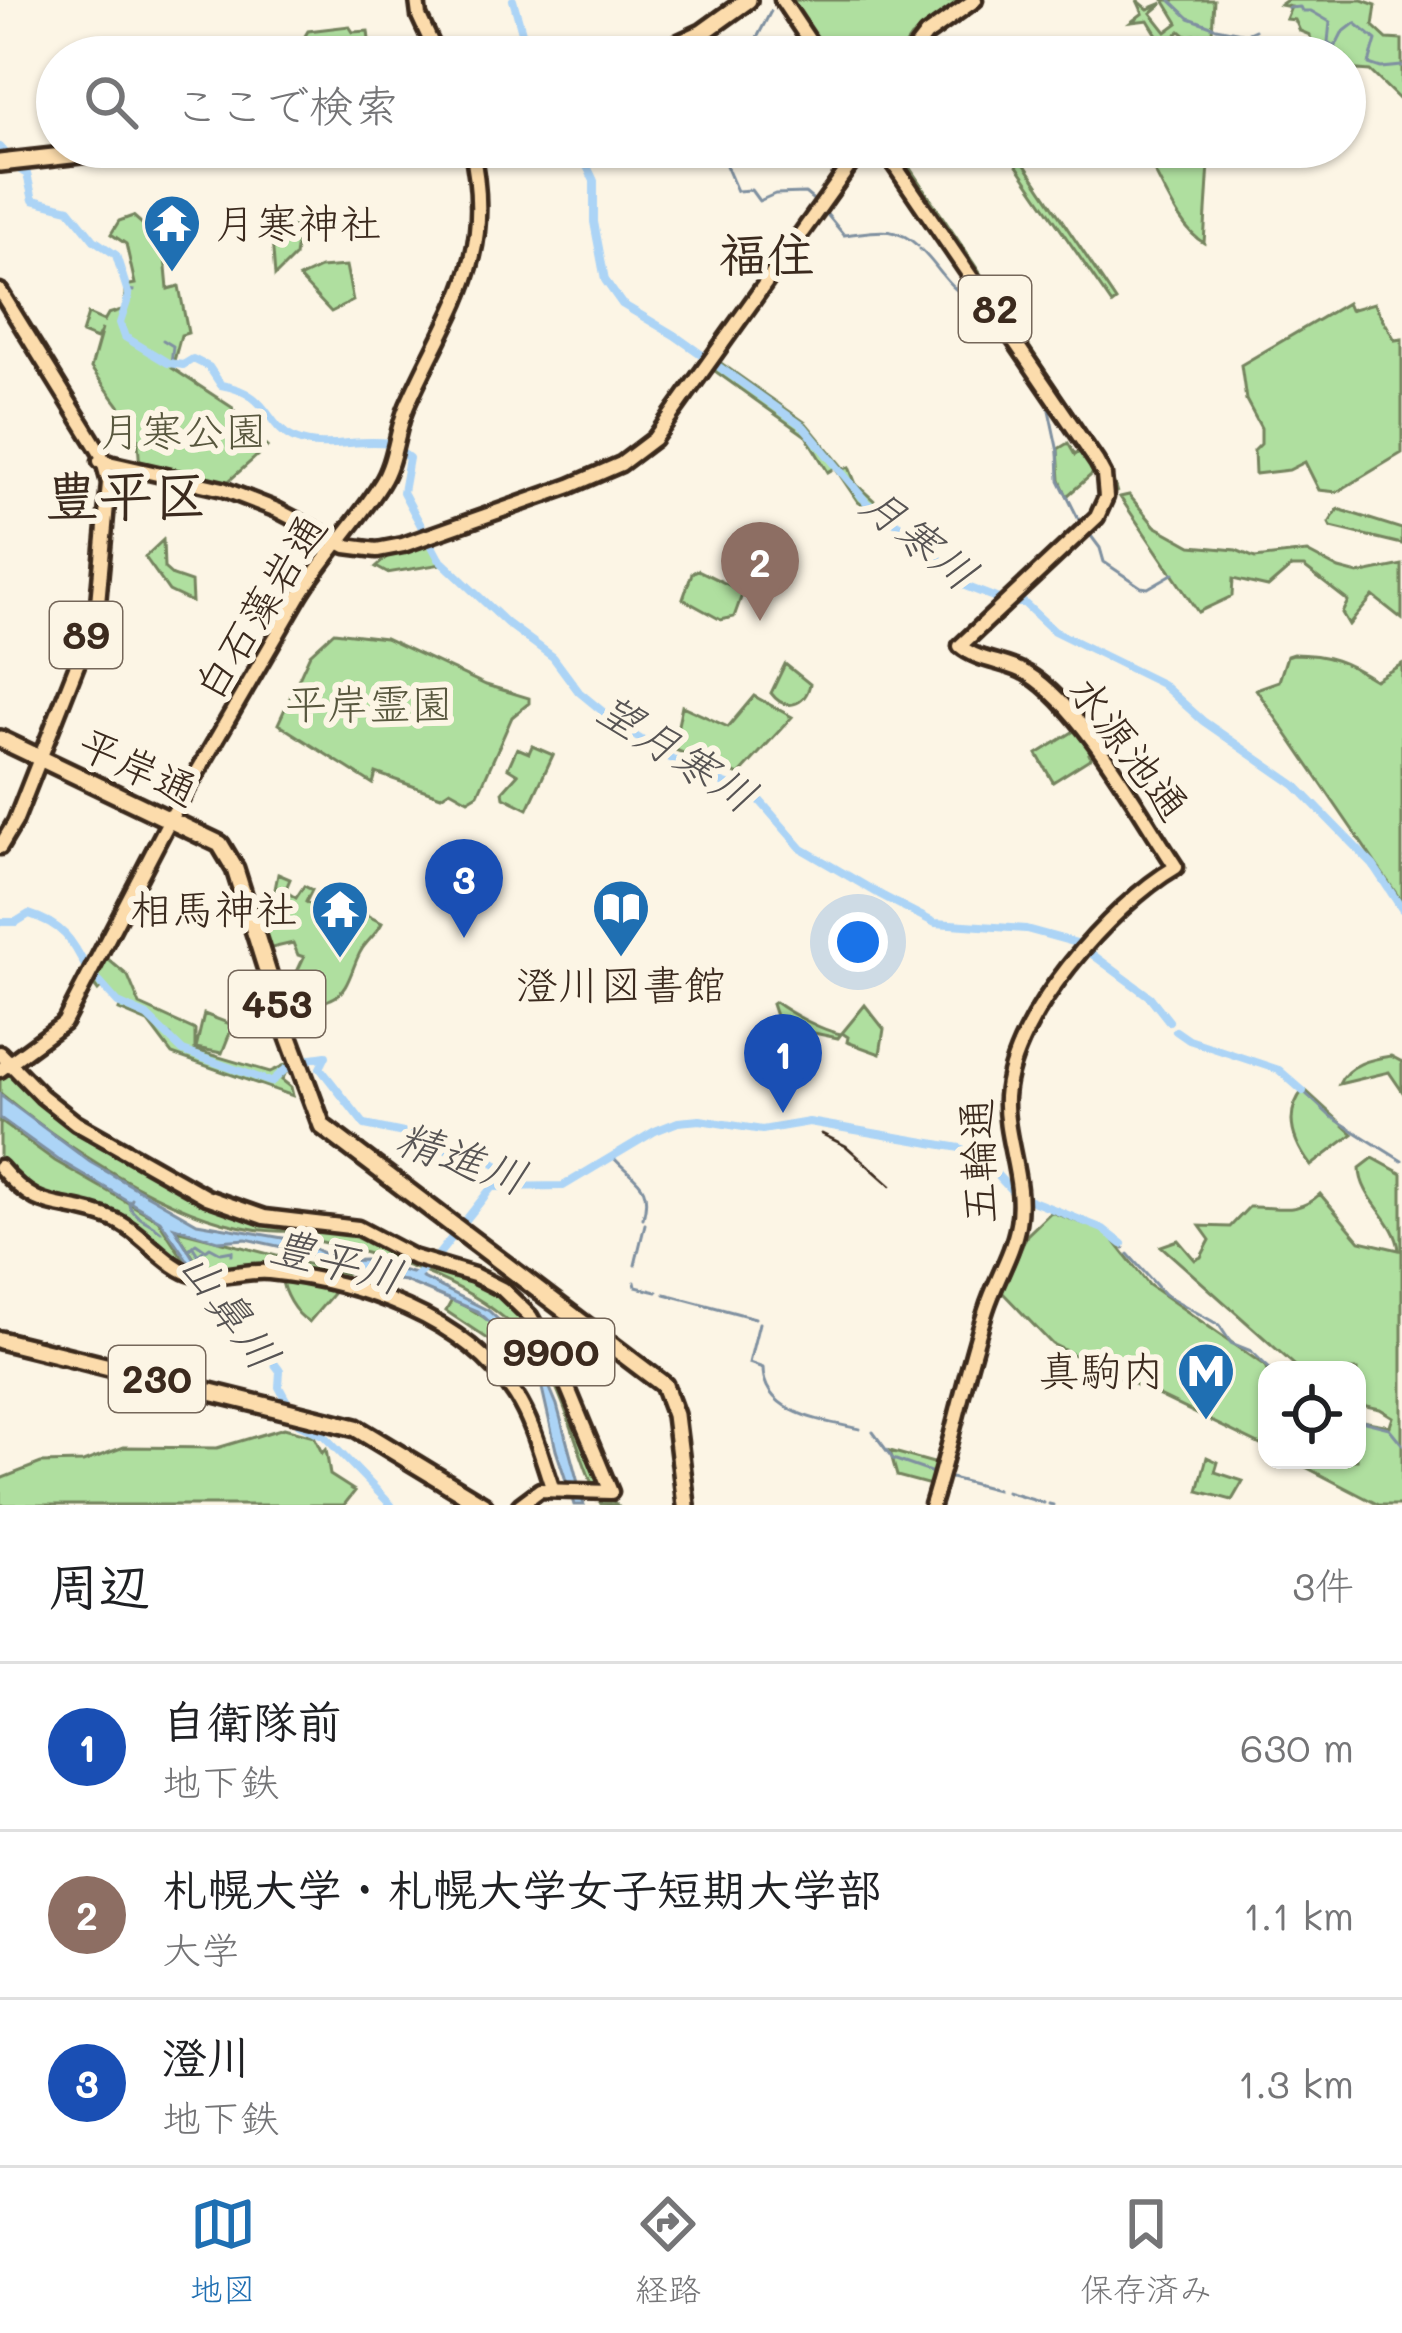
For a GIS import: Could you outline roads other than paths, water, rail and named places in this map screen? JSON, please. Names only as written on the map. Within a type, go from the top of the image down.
[{"type":"highway","points":[[696,36],[748,0]]},
{"type":"highway","points":[[0,163],[36,159]]},
{"type":"highway","name":"平岸通","points":[[0,741],[220,844],[234,866],[313,1112],[326,1130],[666,1388],[675,1415],[686,1505]]},
{"type":"highway","name":"230","points":[[0,1340],[370,1433],[483,1505]]},
{"type":"main road","points":[[417,0],[428,36]]},
{"type":"main road","points":[[783,0],[808,36]]},
{"type":"main road","points":[[925,36],[972,0]]},
{"type":"main road","name":"白石藻岩通","points":[[4,1062],[64,1023],[170,820],[300,595],[384,480],[404,413],[472,267],[481,196],[475,168]]},
{"type":"main road","points":[[103,463],[223,489],[269,507],[335,543],[377,550],[428,538],[612,472],[640,457],[663,434],[851,168]]},
{"type":"main road","name":"水源池通","points":[[898,168],[1104,475],[1103,508],[960,646],[1026,673],[1079,724],[1177,867]]},
{"type":"main road","name":"89","points":[[0,290],[103,463],[107,503],[97,614],[38,759]]},
{"type":"main road","name":"89","points":[[0,300],[103,463],[105,488],[95,608],[15,822],[0,844]]},
{"type":"main road","name":"五輪通","points":[[932,1505],[986,1309],[1017,1230],[1021,1203],[1006,1106],[1012,1066],[1026,1030],[1093,936],[1127,901],[1177,867]]},
{"type":"main road","name":"9900","points":[[4,1062],[76,1124],[208,1197],[264,1217],[358,1228],[429,1263],[483,1278],[525,1310],[574,1396],[609,1492],[537,1490]]},
{"type":"main road","name":"9900","points":[[0,1167],[35,1200],[115,1220],[139,1233],[184,1271],[208,1276],[253,1271],[317,1279],[382,1298],[445,1329],[474,1349],[509,1386],[526,1414],[555,1490]]},
{"type":"main road","points":[[520,1505],[547,1483],[547,1472]]},
{"type":"water","name":"豊平川","points":[[0,1095],[90,1162],[197,1223],[300,1241],[338,1261],[365,1260],[415,1274],[489,1311],[524,1344],[544,1374],[584,1505],[574,1505],[539,1375],[520,1348],[477,1311],[405,1281],[357,1275],[291,1249],[246,1239],[218,1241],[174,1227],[203,1274],[197,1274],[160,1220],[57,1159],[0,1118]]},
{"type":"waterway","name":"月寒川","points":[[513,0],[523,36]]},
{"type":"waterway","points":[[1170,0],[1189,18],[1214,27]]},
{"type":"waterway","points":[[1288,8],[1300,7],[1330,22],[1329,36]]},
{"type":"waterway","points":[[758,36],[771,11]]},
{"type":"waterway","points":[[1340,36],[1355,23],[1376,40],[1369,64],[1402,66]]},
{"type":"waterway","points":[[1216,28],[1246,34],[1255,30]]},
{"type":"waterway","name":"望月寒川","points":[[0,147],[9,157]]},
{"type":"waterway","name":"望月寒川","points":[[14,166],[27,174],[33,200],[69,209],[94,240],[116,255],[129,296],[120,323],[125,337],[168,363],[183,365],[193,359],[209,367],[221,385],[250,395],[295,439],[318,444],[389,443]]},
{"type":"waterway","name":"月寒川","points":[[588,168],[594,181],[594,222],[605,280],[622,304],[804,427],[867,503],[920,539],[965,586],[1009,603],[1024,603],[1054,631],[1162,684],[1203,721],[1295,785],[1373,865],[1402,909]]},
{"type":"waterway","points":[[727,168],[737,191],[751,190],[759,201],[775,194],[805,193],[817,203]]},
{"type":"waterway","points":[[825,212],[844,235],[892,232],[918,246]]},
{"type":"waterway","points":[[920,249],[953,287],[980,300]]},
{"type":"waterway","name":"望月寒川","points":[[128,290],[134,291]]},
{"type":"waterway","points":[[163,340],[173,346],[171,363]]},
{"type":"waterway","points":[[1046,396],[1059,480],[1081,524]]},
{"type":"waterway","name":"望月寒川","points":[[398,450],[409,458],[403,492],[439,559],[507,623],[553,657],[579,692],[624,729],[693,772],[755,795],[802,849],[935,923],[1026,929],[1077,943],[1150,997],[1169,1021]]},
{"type":"waterway","points":[[1088,532],[1104,562],[1141,587],[1148,588],[1174,573]]},
{"type":"waterway","name":"精進川","points":[[0,922],[16,922],[29,914],[50,923],[71,942],[87,970]]},
{"type":"waterway","name":"精進川","points":[[94,976],[118,1003],[147,1016],[183,1051],[271,1082],[286,1069],[296,1069]]},
{"type":"waterway","name":"精進川","points":[[161,1030],[171,1035],[171,1041]]},
{"type":"waterway","name":"望月寒川","points":[[1176,1031],[1189,1040],[1279,1070],[1303,1091]]},
{"type":"waterway","name":"精進川","points":[[302,1066],[326,1056],[320,1068],[365,1125],[485,1158],[524,1182]]},
{"type":"waterway","name":"望月寒川","points":[[1303,1091],[1330,1116],[1402,1161]]},
{"type":"waterway","name":"精進川","points":[[413,1279],[435,1259],[492,1187],[563,1186],[655,1131],[700,1120],[762,1130],[809,1122],[960,1148],[985,1162],[1015,1194],[1103,1229],[1122,1244]]},
{"type":"waterway","points":[[613,1157],[643,1189],[643,1218]]},
{"type":"waterway","points":[[132,1199],[129,1205],[135,1214],[161,1232]]},
{"type":"waterway","points":[[635,1265],[645,1224]]},
{"type":"waterway","points":[[188,1250],[196,1243],[206,1250],[232,1251],[232,1255]]},
{"type":"waterway","name":"精進川","points":[[1122,1244],[1124,1248]]},
{"type":"waterway","points":[[193,1247],[198,1255],[203,1251]]},
{"type":"waterway","name":"精進川","points":[[1128,1254],[1164,1294],[1219,1325],[1231,1343],[1262,1361]]},
{"type":"waterway","points":[[635,1282],[636,1287],[657,1292]]},
{"type":"waterway","points":[[665,1294],[755,1318]]},
{"type":"waterway","points":[[759,1323],[749,1363],[763,1368],[773,1396],[798,1413],[860,1429]]},
{"type":"waterway","name":"山鼻川","points":[[265,1351],[280,1371],[279,1387],[299,1424],[324,1436],[391,1505]]},
{"type":"waterway","name":"精進川","points":[[1366,1422],[1389,1428],[1402,1444]]},
{"type":"waterway","points":[[873,1432],[893,1459],[936,1474]]},
{"type":"waterway","points":[[947,1477],[997,1490]]},
{"type":"waterway","points":[[1006,1492],[1044,1503]]},
{"type":"waterway","points":[[1049,1504],[1053,1505]]},
{"type":"railway","points":[[822,1134],[846,1146],[891,1186]]},
{"type":"place","name":"月寒神社","points":[[172,274]]},
{"type":"place","name":"札幌大学・札幌大学女子短期大学部","points":[[760,621]]},
{"type":"place","name":"澄川","points":[[464,938]]},
{"type":"place","name":"澄川図書館","points":[[621,959]]},
{"type":"place","name":"相馬神社","points":[[340,960]]},
{"type":"place","name":"自衛隊前","points":[[783,1113]]},
{"type":"place","name":"真駒内","points":[[1206,1422]]},
{"type":"district","name":"福住","points":[[767,255]]},
{"type":"district","name":"豊平区","points":[[126,496]]},
{"type":"park label","name":"月寒公園","points":[[183,431]]},
{"type":"park label","name":"平岸霊園","points":[[369,704]]}]
